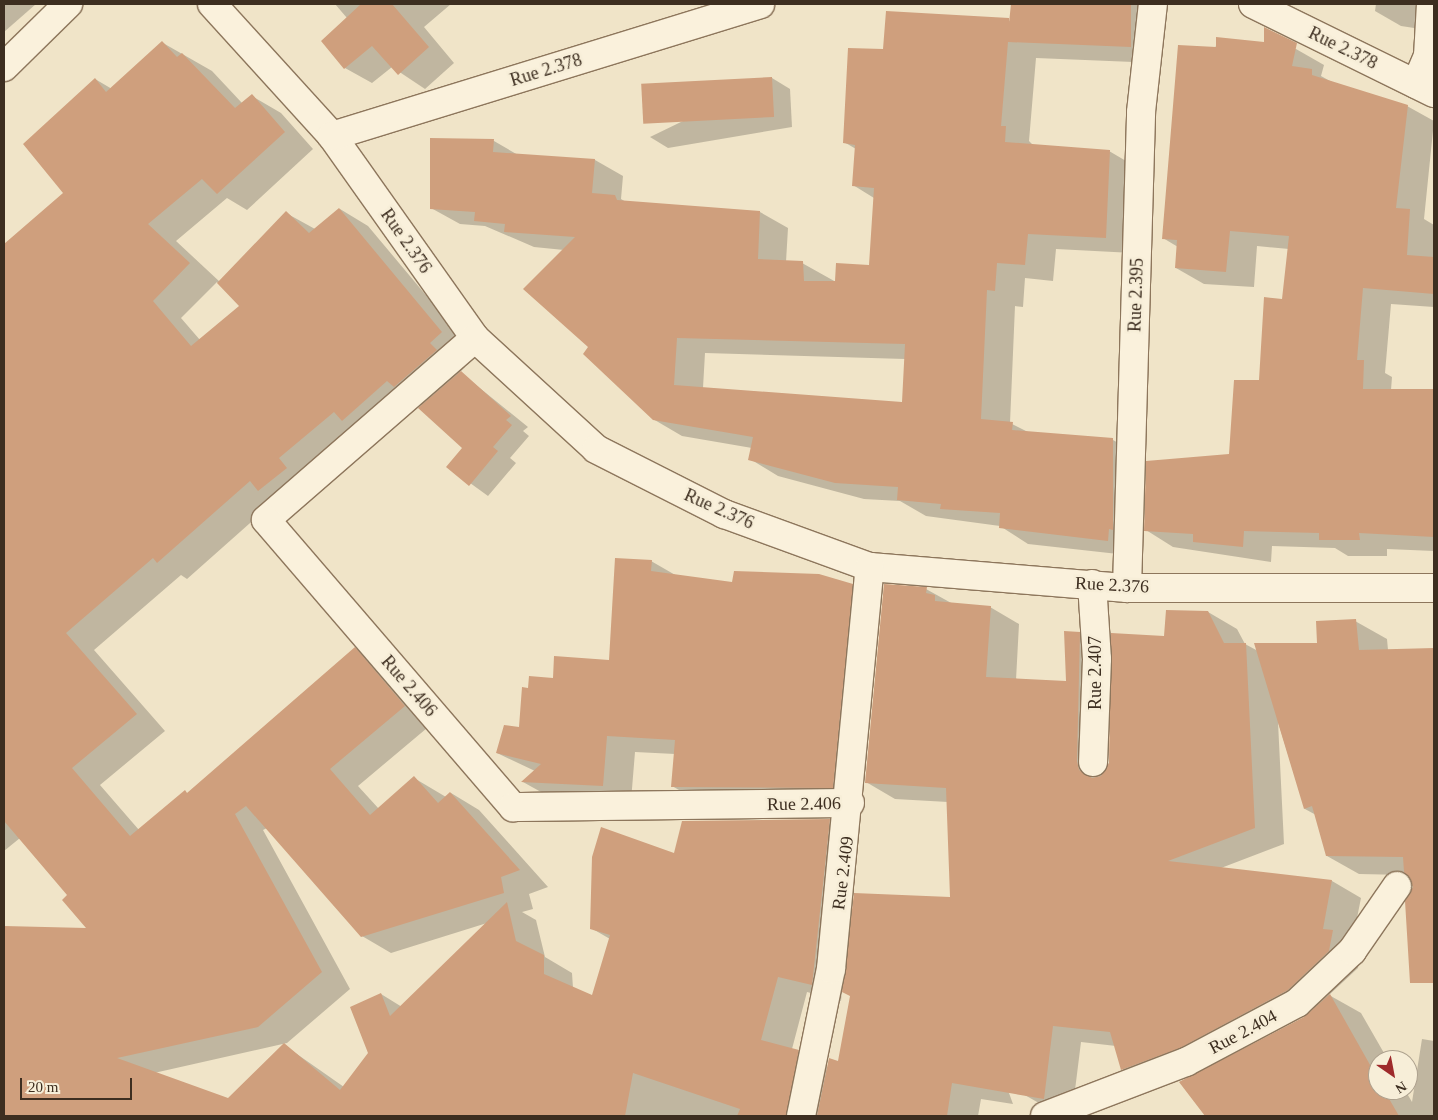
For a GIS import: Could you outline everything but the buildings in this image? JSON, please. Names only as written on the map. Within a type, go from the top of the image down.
[{"type":"street","points":[[4,67],[68,4]]},
{"type":"street","name":"Rue 2.376","points":[[212,4],[332,136],[476,338],[596,449],[724,514],[870,567],[1128,588],[1434,588]]},
{"type":"street","name":"Rue 2.378","points":[[332,136],[760,4]]},
{"type":"street","name":"Rue 2.395","points":[[1128,588],[1141,112],[1153,4]]},
{"type":"street","name":"Rue 2.378","points":[[1252,4],[1425,88]]},
{"type":"street","points":[[1425,88],[1431,4]]},
{"type":"street","name":"Rue 2.406","points":[[476,338],[266,520],[513,807],[850,804]]},
{"type":"street","name":"Rue 2.409","points":[[801,1116],[831,969],[850,804],[870,567]]},
{"type":"street","name":"Rue 2.407","points":[[1092,584],[1097,659],[1093,762]]},
{"type":"street","name":"Rue 2.404","points":[[1045,1116],[1186,1062],[1297,1004],[1352,950],[1396,886]]}]
